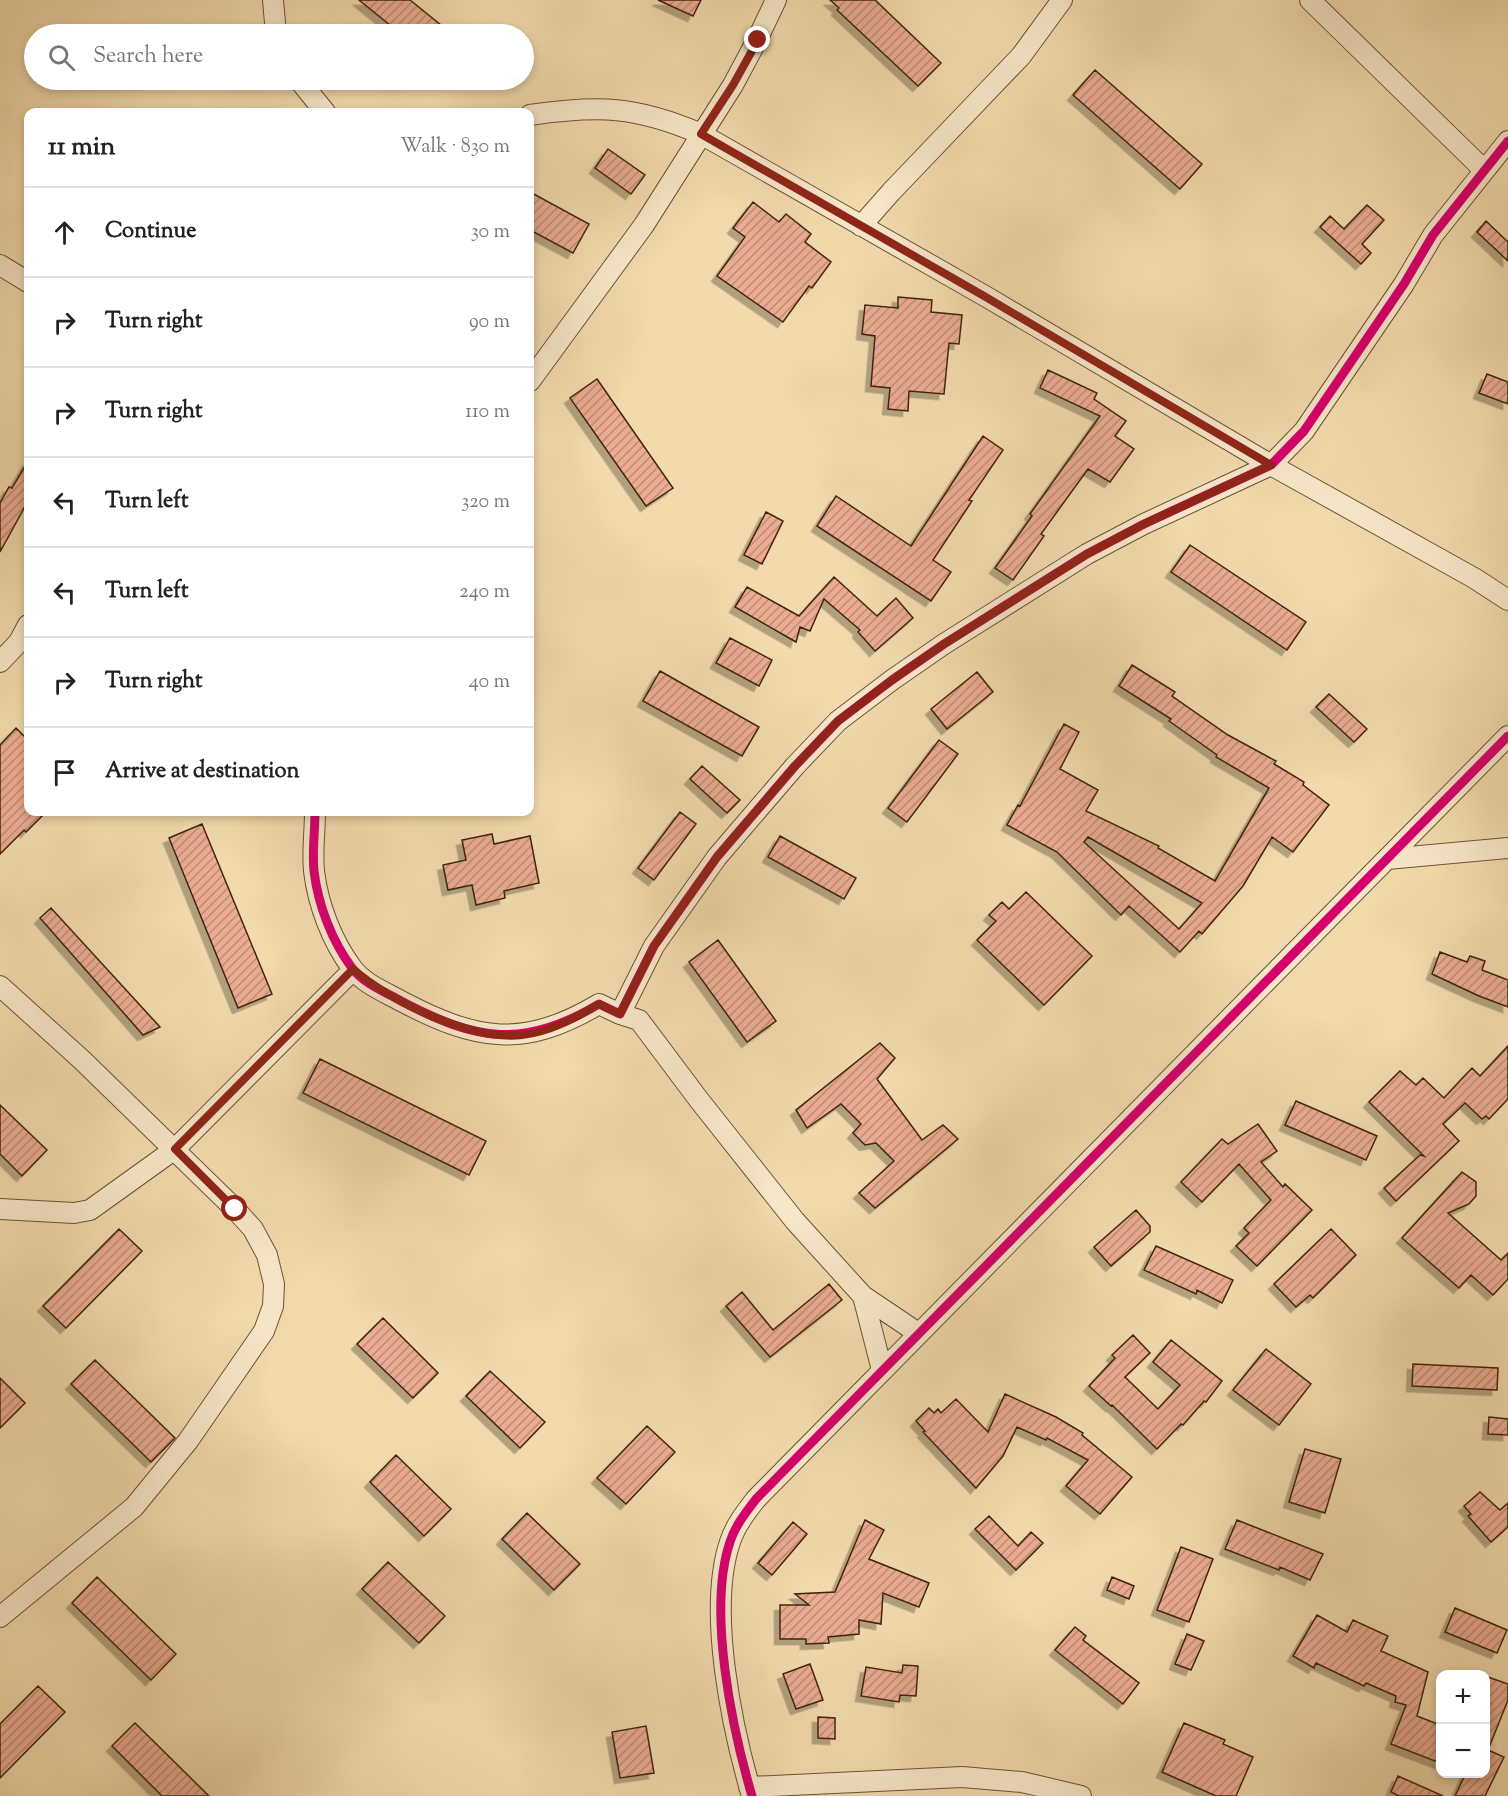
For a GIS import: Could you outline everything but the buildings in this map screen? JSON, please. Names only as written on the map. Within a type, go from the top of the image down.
[{"type":"street","points":[[273,0],[275,24]]},
{"type":"street","points":[[534,376],[644,225],[733,85],[758,40],[776,0]]},
{"type":"street","points":[[861,226],[1021,56],[1062,0]]},
{"type":"street","points":[[1311,0],[1484,170]]},
{"type":"street","points":[[307,90],[322,108]]},
{"type":"street","points":[[534,115],[594,108],[617,110],[662,119],[701,134],[984,296],[1271,465],[1474,578],[1508,600]]},
{"type":"street","points":[[620,1014],[654,946],[717,857],[795,766],[838,721],[944,644],[1087,554],[1144,524],[1271,465],[1304,431],[1404,284],[1433,235],[1508,141]]},
{"type":"street","points":[[0,265],[24,280]]},
{"type":"street","points":[[0,662],[19,642],[24,633]]},
{"type":"street","points":[[1081,1796],[1022,1782],[962,1778],[751,1792],[735,1726],[723,1638],[722,1576],[730,1540],[756,1499],[1508,736]]},
{"type":"street","points":[[315,816],[314,870],[328,926],[353,969],[369,984],[429,1016],[495,1035],[520,1035],[541,1031],[572,1020],[599,1004],[639,1020],[795,1221],[863,1296],[918,1333]]},
{"type":"street","points":[[1387,859],[1508,848]]},
{"type":"street","points":[[0,1209],[74,1213],[90,1210],[175,1149],[353,969]]},
{"type":"street","points":[[0,986],[175,1149],[253,1229],[267,1256],[274,1284],[273,1306],[264,1331],[188,1441],[134,1507],[0,1617]]},
{"type":"street","points":[[863,1296],[882,1370]]},
{"type":"cycle path","points":[[315,816],[314,871],[323,910],[332,934],[345,957],[357,974],[369,983],[453,1025],[500,1034],[523,1033],[547,1028],[599,1004],[620,1014],[654,946],[717,857],[795,766],[838,721],[944,644],[1087,554],[1144,524],[1271,465],[1304,431],[1404,284],[1433,235],[1508,141]]},
{"type":"cycle path","points":[[752,1796],[730,1704],[725,1669],[721,1601],[730,1542],[745,1514],[756,1499],[1508,736]]},
{"type":"route","points":[[235,1209],[175,1149],[353,969],[369,984],[429,1016],[495,1035],[520,1035],[541,1031],[572,1020],[599,1004],[620,1014],[654,946],[717,857],[795,766],[838,721],[944,644],[1087,554],[1144,524],[1271,465],[984,296],[701,134],[733,85],[758,40]]}]
